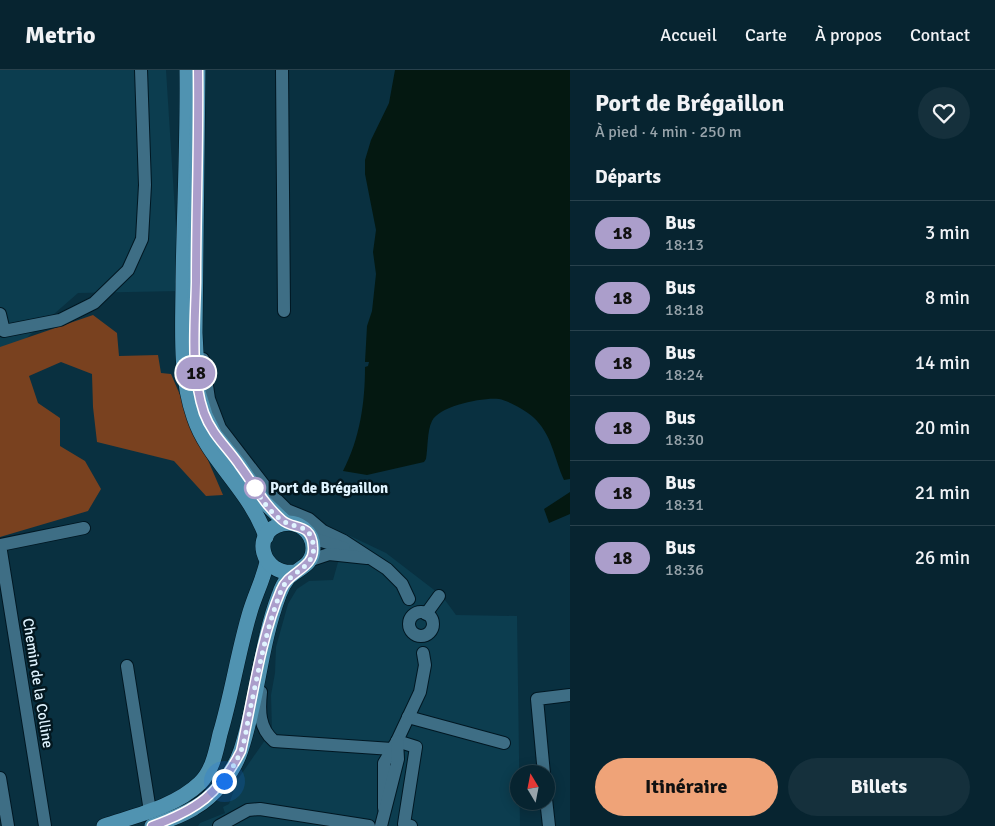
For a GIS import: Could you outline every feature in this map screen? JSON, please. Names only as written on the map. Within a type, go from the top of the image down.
[{"type":"main road","points":[[187,70],[183,334],[187,393],[194,418],[203,436],[244,494],[266,537]]},
{"type":"main road","points":[[104,826],[195,808],[224,781],[241,751],[270,619],[282,587],[295,572],[307,565],[311,560],[314,546],[312,538],[304,528],[286,523],[264,502],[239,464],[215,435],[205,415],[198,392],[195,365],[198,70]]},
{"type":"main road","points":[[151,818],[187,795],[202,781],[212,766],[232,694],[250,610],[264,579],[267,562],[263,550],[266,537],[274,527],[286,523]]},
{"type":"main road","points":[[267,562],[279,572],[295,572]]},
{"type":"street","points":[[0,314],[4,331],[60,320],[94,303],[128,270],[142,239],[145,185],[141,70]]},
{"type":"street","points":[[282,70],[284,310]]},
{"type":"street","points":[[196,249],[206,384],[213,413],[220,428],[279,503],[294,514],[309,519],[323,531],[344,541],[372,559],[402,584],[409,599],[420,614],[432,622],[431,629],[421,634]]},
{"type":"street","points":[[0,545],[84,528]]},
{"type":"street","points":[[312,538],[372,559]]},
{"type":"street","name":"Chemin de la Colline","points":[[0,545],[45,826]]},
{"type":"street","points":[[311,560],[329,554],[372,559]]},
{"type":"street","points":[[421,634],[409,627],[439,596]]},
{"type":"street","points":[[381,826],[384,808],[398,759],[395,745],[420,692],[425,665],[421,634]]},
{"type":"street","points":[[127,666],[151,818]]},
{"type":"street","points":[[259,669],[262,678],[260,705],[263,729],[274,741],[416,747],[406,825]]},
{"type":"street","points":[[543,765],[537,699],[570,695]]},
{"type":"street","points":[[408,718],[504,744]]},
{"type":"street","points":[[0,778],[8,826]]},
{"type":"street","points":[[219,826],[248,810],[260,809],[369,826]]},
{"type":"street","points":[[547,810],[549,826]]},
{"type":"shaded area","points":[[0,70],[166,70],[180,291],[78,293],[0,361]]},
{"type":"shaded area","points":[[395,70],[570,70],[570,479],[564,480],[549,439],[533,417],[499,399],[473,401],[452,407],[436,416],[430,425],[424,462],[367,475],[343,471],[354,446],[360,420],[364,394],[365,367],[368,366],[369,362],[365,362],[367,326],[372,311],[376,274],[373,252],[376,230],[365,174],[365,160],[371,140],[389,103]]},
{"type":"shaded area","points":[[93,315],[117,333],[119,356],[158,355],[161,373],[171,374],[223,495],[206,496],[174,461],[97,442],[92,374],[61,362],[29,376],[38,403],[60,418],[60,446],[85,461],[101,489],[88,511],[0,537],[0,347]]},
{"type":"shaded area","points":[[570,492],[570,514],[549,523],[544,509]]},
{"type":"shaded area","points":[[346,534],[386,553],[442,596],[456,615],[517,616],[519,765],[510,765],[510,810],[520,810],[520,826],[198,826],[200,823],[225,813],[223,807],[229,804],[238,779],[272,730],[271,695],[275,673],[276,647],[288,604],[297,589],[309,581],[333,580]]},
{"type":"bus line","name":"18","points":[[152,826],[195,808],[224,781],[234,766],[241,751],[270,619],[282,587],[287,579],[295,572],[301,570],[311,560],[314,546],[312,538],[304,528],[292,523],[286,523],[264,502],[239,464],[215,435],[205,415],[198,392],[195,365],[198,70]]},
{"type":"place","name":"Port de Brégaillon","points":[[255,488]]},
{"type":"route","points":[[224,781],[241,751],[270,619],[282,587],[287,579],[295,572],[301,570],[311,560],[314,546],[312,538],[304,528],[292,523],[286,523],[264,502],[255,488]]}]
